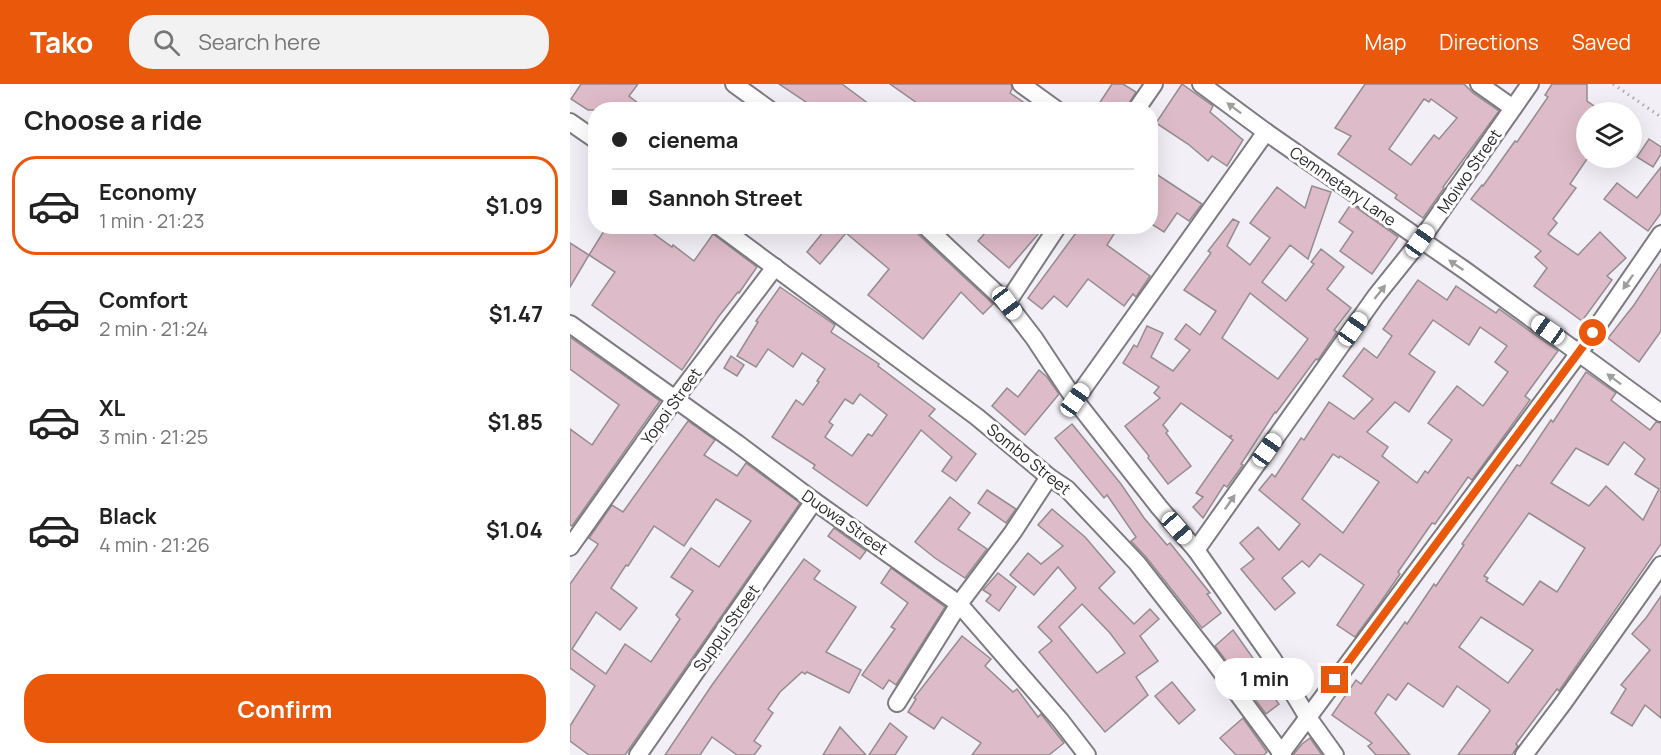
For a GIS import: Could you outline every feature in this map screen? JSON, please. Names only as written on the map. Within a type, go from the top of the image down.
[{"type":"street","points":[[734,84],[759,102]]},
{"type":"street","points":[[1021,84],[1046,102]]},
{"type":"street","points":[[1142,102],[1154,84]]},
{"type":"street","name":"Cemmetary Lane","points":[[1202,84],[1266,132],[1579,352],[1661,413]]},
{"type":"street","points":[[1479,84],[1513,108]]},
{"type":"street","name":"Moiwo Street","points":[[1196,550],[1376,296],[1420,241],[1530,84]]},
{"type":"street","points":[[570,122],[588,134]]},
{"type":"street","points":[[1075,400],[1266,132]]},
{"type":"street","name":"Sombo Street","points":[[730,234],[977,417],[1079,500],[1137,563],[1205,650],[1281,754]]},
{"type":"street","points":[[934,234],[1007,303],[1034,338],[1075,400],[1196,550],[1272,658],[1307,716],[1335,755]]},
{"type":"street","points":[[1007,303],[1053,234]]},
{"type":"street","points":[[1281,754],[1579,352],[1661,234]]},
{"type":"street","name":"Yopoi Street","points":[[570,547],[675,399],[775,267]]},
{"type":"street","name":"Duowa Street","points":[[570,324],[959,604],[1060,720],[1087,755]]},
{"type":"street","points":[[897,703],[959,604],[1049,477]]},
{"type":"street","name":"Suppui Street","points":[[638,755],[814,501]]},
{"type":"street","points":[[1524,755],[1661,565]]},
{"type":"path","points":[[1612,84],[1661,117]]},
{"type":"building","points":[[581,84],[638,84],[629,96],[637,102],[588,102],[588,110],[571,99]]},
{"type":"building","points":[[779,84],[842,84],[866,102],[806,102]]},
{"type":"building","points":[[890,84],[1011,84],[1010,93],[1023,102],[916,102]]},
{"type":"building","points":[[1112,84],[1123,84],[1136,92],[1130,102],[1100,102]]},
{"type":"building","points":[[1182,84],[1213,106],[1210,112],[1243,140],[1227,166],[1212,156],[1208,161],[1188,144],[1158,124],[1158,120]]},
{"type":"building","points":[[1365,84],[1464,84],[1499,111],[1423,218],[1395,198],[1397,195],[1338,154],[1351,136],[1335,128]],"holes":[[[1424,99],[1429,102],[1431,99],[1457,118],[1439,139],[1434,135],[1411,165],[1389,149]]]},
{"type":"building","points":[[1552,84],[1587,84],[1588,102],[1576,102],[1576,168],[1581,168],[1570,184],[1576,188],[1553,219],[1557,223],[1548,234],[1578,255],[1600,232],[1626,258],[1607,276],[1612,280],[1582,321],[1534,286],[1547,268],[1535,257],[1541,251],[1471,199],[1515,141],[1517,142],[1548,97],[1545,95]]},
{"type":"building","points":[[1649,139],[1661,147],[1661,154],[1653,167],[1642,160],[1642,150]]},
{"type":"building","points":[[1661,167],[1661,213],[1648,231],[1604,199],[1617,183],[1637,198]]},
{"type":"building","points":[[1158,175],[1202,204],[1189,221],[1177,213],[1164,232],[1158,228]]},
{"type":"building","points":[[1312,186],[1331,192],[1308,259],[1290,245],[1262,282],[1286,301],[1314,264],[1311,262],[1321,249],[1344,267],[1327,289],[1351,308],[1334,330],[1337,332],[1318,360],[1316,359],[1275,412],[1241,464],[1243,465],[1227,487],[1224,485],[1203,518],[1193,507],[1203,497],[1196,493],[1233,440],[1230,438],[1232,435],[1229,437],[1181,403],[1163,425],[1168,431],[1166,433],[1191,466],[1168,484],[1125,426],[1160,398],[1154,393],[1159,387],[1123,363],[1134,345],[1137,347],[1147,326],[1163,333],[1151,357],[1173,371],[1190,350],[1175,339],[1186,324],[1200,335],[1216,311],[1184,290],[1211,253],[1208,251],[1233,219],[1239,222],[1227,246],[1250,265],[1270,238],[1250,223],[1277,187],[1305,208]],"holes":[[[1250,293],[1308,339],[1278,379],[1222,338]]]},
{"type":"building","points":[[1351,204],[1398,237],[1372,274],[1340,251],[1353,232],[1339,222]]},
{"type":"building","points":[[602,234],[654,234],[694,261],[713,234],[757,267],[719,316],[682,370],[592,305],[615,272],[589,255]]},
{"type":"building","points":[[822,234],[845,234],[820,264],[807,252]]},
{"type":"building","points":[[847,234],[918,234],[993,304],[983,314],[961,292],[923,339],[868,295],[889,269]]},
{"type":"building","points":[[984,234],[1038,234],[1009,268],[978,241]]},
{"type":"building","points":[[1075,234],[1114,234],[1107,245],[1150,276],[1136,297],[1133,294],[1124,306],[1088,279],[1067,307],[1054,296],[1042,309],[1028,298]]},
{"type":"building","points":[[570,243],[589,255],[570,287]]},
{"type":"building","points":[[1661,264],[1661,331],[1639,362],[1608,338],[1634,305]]},
{"type":"building","points":[[1418,280],[1447,300],[1456,286],[1496,313],[1499,309],[1558,351],[1525,396],[1530,400],[1472,480],[1468,477],[1435,524],[1432,523],[1398,572],[1400,574],[1355,637],[1337,625],[1364,585],[1320,554],[1309,567],[1302,561],[1282,578],[1295,593],[1275,610],[1241,569],[1254,559],[1240,543],[1258,527],[1279,550],[1300,524],[1259,490],[1272,474],[1275,477],[1301,438],[1304,440],[1329,402],[1354,419],[1373,399],[1343,376],[1364,348],[1377,358],[1392,336],[1383,329]],"holes":[[[1433,320],[1469,345],[1480,327],[1507,346],[1495,362],[1508,372],[1483,406],[1457,386],[1428,423],[1452,440],[1428,473],[1425,471],[1417,483],[1382,456],[1388,447],[1367,432],[1395,402],[1409,412],[1435,372],[1409,354]],[[1333,454],[1339,458],[1340,456],[1379,482],[1343,533],[1302,499]]]},
{"type":"building","points":[[780,287],[835,325],[831,332],[879,364],[878,366],[935,409],[929,416],[976,454],[956,481],[942,471],[952,457],[921,430],[867,506],[813,468],[815,465],[772,437],[796,400],[803,405],[825,369],[802,353],[793,367],[768,349],[756,367],[737,356],[758,322],[756,321]],"holes":[[[860,394],[887,415],[872,436],[868,434],[852,456],[825,437],[833,425],[829,422],[845,399],[853,404]]]},
{"type":"building","points":[[570,337],[660,401],[572,526],[570,525],[570,429],[592,445],[619,405],[570,369]]},
{"type":"building","points":[[731,356],[744,365],[737,376],[724,368]]},
{"type":"building","points":[[1039,370],[1059,394],[1025,435],[992,406],[1007,388],[1018,397]]},
{"type":"building","points":[[1586,372],[1616,393],[1611,400],[1650,430],[1656,422],[1661,423],[1661,544],[1559,691],[1557,689],[1516,744],[1518,746],[1512,755],[1458,755],[1490,711],[1489,709],[1457,686],[1443,707],[1408,683],[1396,700],[1388,694],[1375,713],[1410,755],[1376,755],[1368,746],[1372,743],[1332,715],[1356,680],[1361,684],[1434,584],[1436,586],[1517,465],[1520,466],[1551,420],[1553,422]],"holes":[[[1624,442],[1645,459],[1635,474],[1659,489],[1643,520],[1606,486],[1589,506],[1551,483],[1576,448],[1608,465]],[[1529,513],[1585,548],[1557,592],[1540,581],[1523,605],[1486,581],[1488,578],[1484,576]],[[1481,617],[1533,650],[1508,683],[1459,647]]]},
{"type":"building","points":[[688,421],[715,440],[704,455],[737,476],[746,463],[800,503],[625,755],[589,755],[570,741],[570,726],[595,686],[570,668],[570,584],[597,546],[598,544],[589,538],[612,505],[623,512]],"holes":[[[716,499],[751,521],[719,567],[691,548],[671,577],[693,591],[676,615],[680,619],[651,662],[625,644],[606,674],[572,649],[596,612],[620,630],[637,608],[611,588],[654,526],[684,546]]]},
{"type":"building","points":[[1072,424],[1121,484],[1144,518],[1167,545],[1170,543],[1210,593],[1207,594],[1221,613],[1202,628],[1131,541],[1136,537],[1107,495],[1104,498],[1055,438]]},
{"type":"building","points":[[987,490],[1016,509],[1006,523],[978,503]]},
{"type":"building","points":[[950,497],[970,513],[958,529],[987,549],[965,578],[915,542]]},
{"type":"building","points":[[1052,509],[1085,537],[1115,572],[1099,588],[1134,624],[1150,609],[1159,619],[1140,636],[1158,661],[1136,677],[1148,695],[1105,732],[1039,652],[1052,641],[1038,627],[1076,588],[1058,567],[1034,595],[1010,575],[1028,553],[1041,564],[1063,546],[1038,525]],"holes":[[[1082,604],[1110,633],[1125,653],[1097,673],[1059,627]]]},
{"type":"building","points":[[834,528],[866,551],[860,559],[828,536]]},
{"type":"building","points":[[804,559],[820,571],[814,579],[856,607],[826,652],[861,670],[849,693],[807,672],[805,674],[802,672],[780,692],[768,709],[773,713],[754,741],[761,746],[754,755],[737,755],[712,737],[700,755],[665,755],[712,685]]},
{"type":"building","points":[[891,568],[945,607],[896,685],[889,680],[883,689],[862,675],[895,629],[891,627],[908,603],[881,583]]},
{"type":"building","points":[[998,573],[1016,587],[999,611],[986,601],[991,595],[983,590]]},
{"type":"building","points":[[1661,596],[1661,718],[1645,705],[1632,726],[1611,713],[1626,689],[1621,685],[1650,650],[1632,634]]},
{"type":"building","points":[[1233,630],[1255,661],[1250,666],[1279,704],[1266,714],[1215,646]]},
{"type":"building","points":[[962,636],[991,659],[985,666],[1013,692],[1017,689],[1038,717],[1041,714],[1064,743],[1049,755],[972,755],[981,743],[942,717],[934,729],[908,712],[916,699],[914,698]]},
{"type":"building","points":[[1172,682],[1195,710],[1179,724],[1155,696]]},
{"type":"building","points":[[1243,718],[1267,752],[1264,755],[1236,755],[1220,738]]},
{"type":"building","points":[[890,723],[907,737],[895,755],[869,755]]},
{"type":"building","points":[[840,727],[866,755],[823,755]]},
{"type":"building","points":[[1310,738],[1322,755],[1293,755],[1302,744]]},
{"type":"route","points":[[1335,680],[1593,333]]}]
